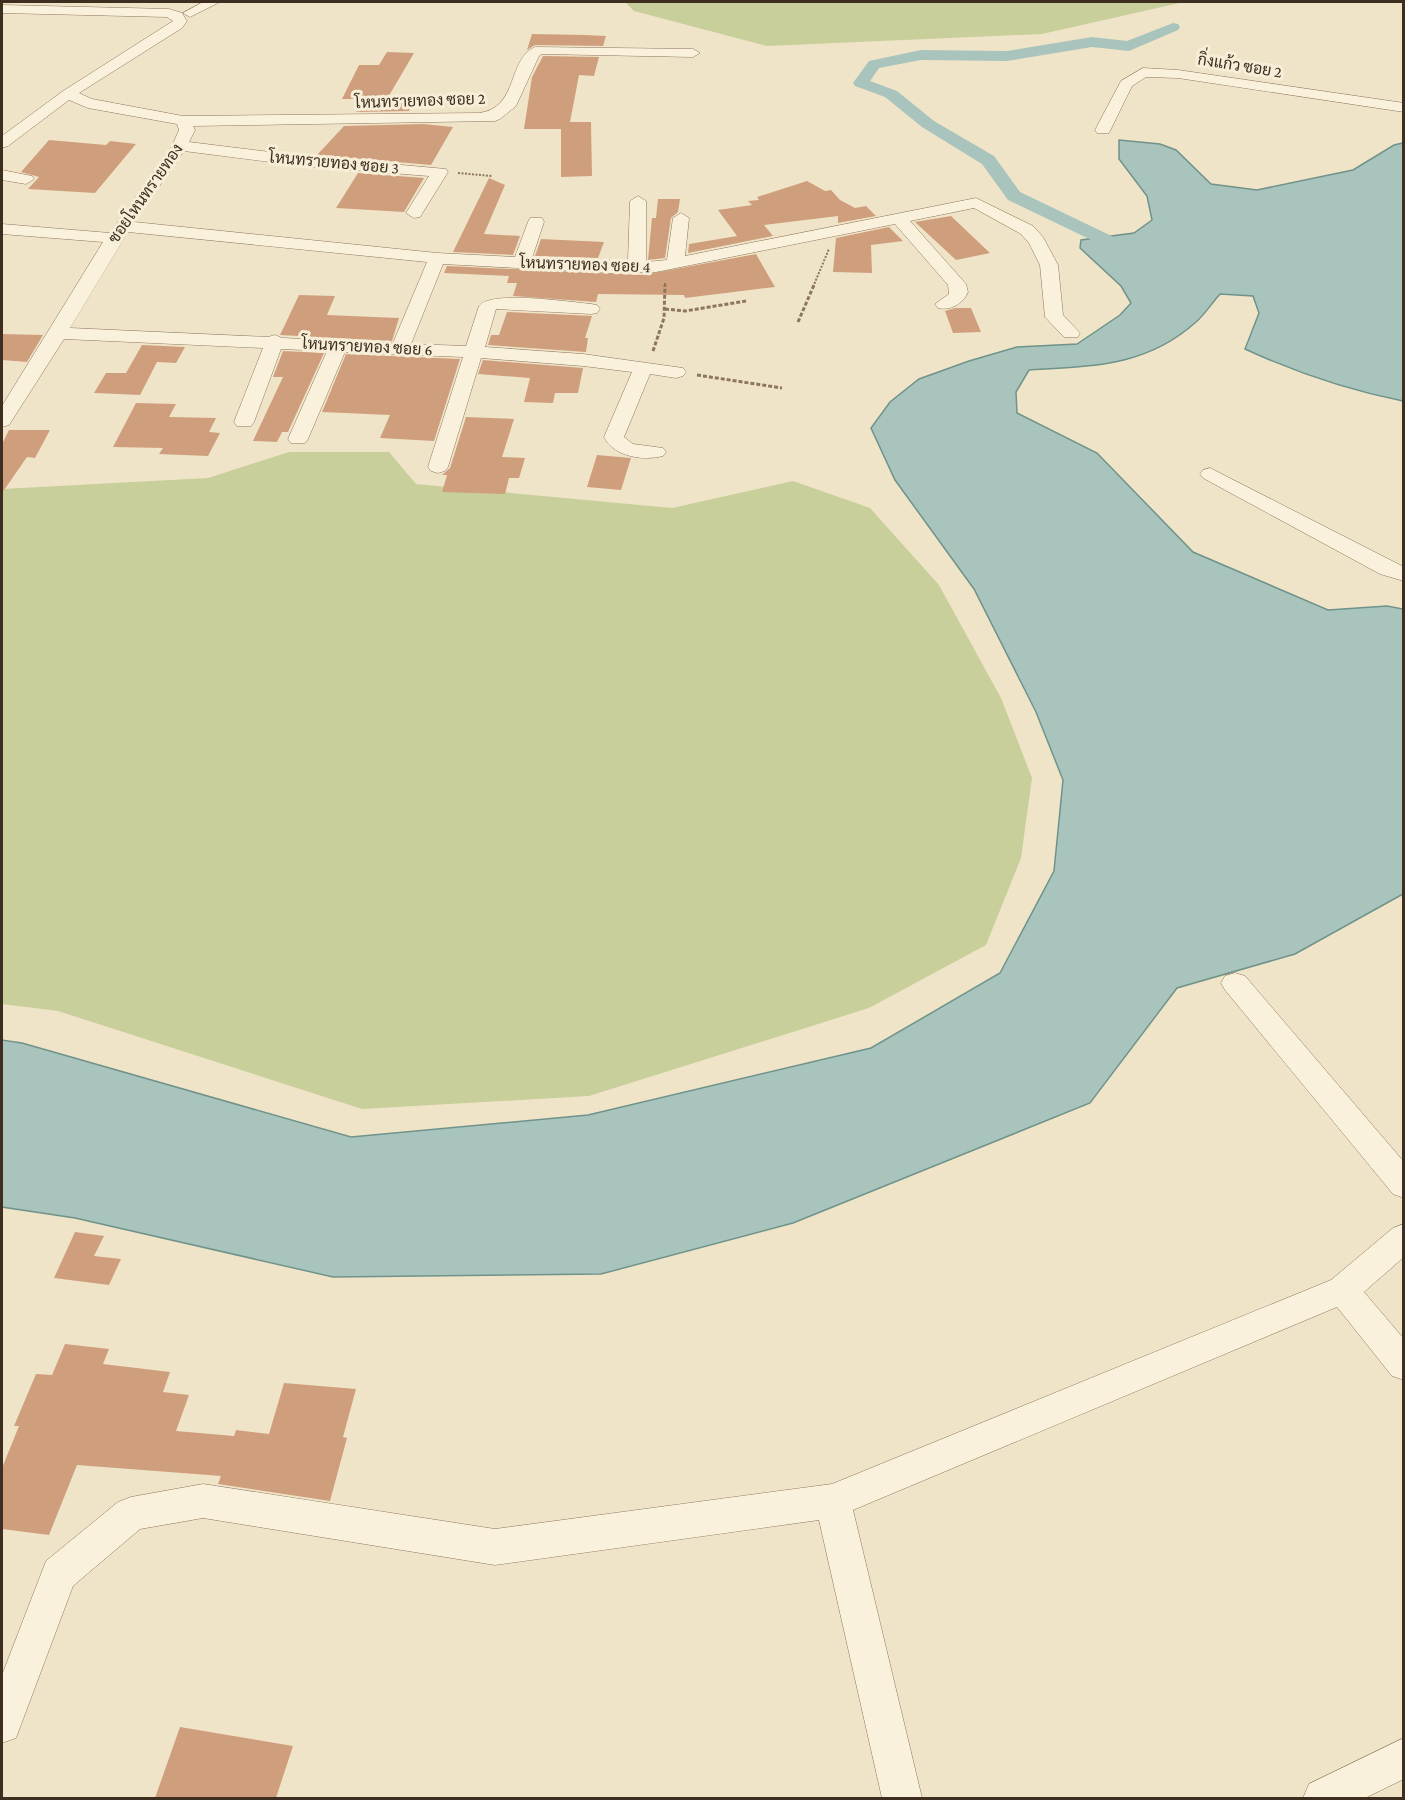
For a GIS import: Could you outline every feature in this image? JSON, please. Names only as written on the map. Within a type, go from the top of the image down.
[{"type":"street","points":[[190,13],[213,2]]},
{"type":"street","points":[[2,9],[169,13],[177,16],[180,21],[33,118],[9,126],[2,143]]},
{"type":"street","name":"โหนทรายทอง ซอย 2","points":[[183,121],[495,116],[508,106],[533,53],[540,50],[693,53]]},
{"type":"street","name":"กิ่งแก้ว ซอย 2","points":[[1103,130],[1126,84],[1143,72],[1178,74],[1404,108]]},
{"type":"street","name":"ซอยโหนทรายทอง","points":[[2,421],[8,401],[58,333],[119,232],[180,146],[187,130],[183,121],[88,103],[68,94]]},
{"type":"street","points":[[302,161],[342,120]]},
{"type":"street","name":"โหนทรายทอง ซอย 3","points":[[180,146],[302,161],[440,172]]},
{"type":"street","points":[[414,213],[440,172]]},
{"type":"street","points":[[2,175],[26,180]]},
{"type":"street","points":[[637,267],[638,201]]},
{"type":"street","name":"โหนทรายทอง ซอย 4","points":[[2,229],[119,232],[437,258],[656,267],[976,203],[1027,230],[1037,241],[1049,265],[1054,317],[1071,333]]},
{"type":"street","points":[[675,263],[681,218]]},
{"type":"street","points":[[898,218],[957,284],[957,297],[944,304]]},
{"type":"street","points":[[522,262],[536,222]]},
{"type":"street","points":[[400,348],[437,258]]},
{"type":"street","points":[[438,467],[487,309],[492,304],[591,309]]},
{"type":"street","name":"โหนทรายทอง ซอย 6","points":[[58,333],[473,351],[676,372]]},
{"type":"street","points":[[244,422],[275,341]]},
{"type":"street","points":[[298,439],[339,345]]},
{"type":"street","points":[[644,367],[614,437],[618,445],[624,448],[656,452]]},
{"type":"street","points":[[1210,474],[1388,569],[1404,574]]},
{"type":"street","points":[[1235,983],[1404,1185]]},
{"type":"street","points":[[2,1724],[59,1574],[132,1514],[203,1501],[495,1547],[833,1501],[1343,1290],[1404,1237]]},
{"type":"street","points":[[1343,1290],[1404,1365]]},
{"type":"street","points":[[833,1501],[902,1798]]},
{"type":"street","points":[[1323,1798],[1404,1758]]},
{"type":"path","points":[[440,172],[492,176]]},
{"type":"path","points":[[798,322],[827,258],[834,231]]},
{"type":"path","points":[[644,367],[662,328],[667,297],[665,284],[656,267]]},
{"type":"path","points":[[665,309],[686,311],[746,301]]},
{"type":"path","points":[[676,372],[782,388]]},
{"type":"green space","points":[[625,2],[1184,2],[1042,34],[767,46],[634,11]]},
{"type":"green space","points":[[289,452],[389,452],[416,484],[672,508],[793,481],[870,508],[939,585],[1001,698],[1032,778],[1021,858],[986,945],[869,1008],[589,1096],[362,1109],[58,1011],[2,1004],[2,489],[208,478]]},
{"type":"water","points":[[1119,140],[1160,144],[1176,150],[1211,184],[1257,190],[1353,170],[1394,145],[1403,143],[1403,401],[1323,380],[1245,349],[1259,313],[1253,296],[1220,294],[1196,322],[1158,348],[1138,356],[1096,365],[1029,370],[1016,392],[1017,413],[1097,453],[1193,552],[1328,610],[1387,606],[1403,609],[1403,894],[1295,954],[1177,988],[1090,1103],[793,1223],[601,1274],[333,1277],[75,1218],[2,1207],[2,1040],[22,1043],[351,1137],[588,1115],[871,1048],[1000,973],[1054,871],[1063,780],[1036,712],[974,589],[895,480],[871,428],[890,402],[919,379],[1017,347],[1077,344],[1120,315],[1131,303],[1121,286],[1080,248],[1081,240],[1134,233],[1152,220],[1147,196],[1119,159]]},
{"type":"building","points":[[532,34],[606,36],[603,46],[535,45],[527,50]]},
{"type":"building","points":[[387,52],[414,53],[387,99],[414,99],[409,111],[356,112],[368,99],[342,99],[359,65],[379,65]]},
{"type":"building","points":[[543,56],[599,57],[594,76],[579,75],[570,122],[591,122],[592,176],[561,177],[561,129],[524,129],[532,77]]},
{"type":"building","points":[[423,124],[453,127],[431,165],[317,155],[344,126]]},
{"type":"building","points":[[49,140],[106,145],[110,141],[136,144],[95,193],[28,189],[39,177],[21,172]]},
{"type":"building","points":[[358,173],[424,178],[404,212],[336,208]]},
{"type":"building","points":[[489,178],[505,185],[484,234],[520,236],[513,255],[453,252]]},
{"type":"building","points":[[807,181],[825,191],[831,190],[840,200],[855,208],[866,206],[876,216],[838,223],[838,216],[764,225],[773,236],[688,253],[689,244],[737,236],[718,210],[752,205],[748,201],[759,200],[757,197]]},
{"type":"building","points":[[658,199],[680,199],[678,212],[671,218],[665,258],[648,260],[652,218],[656,218]]},
{"type":"building","points":[[951,216],[990,253],[956,260],[915,222]]},
{"type":"building","points":[[889,227],[903,241],[871,245],[872,273],[833,272],[836,238]]},
{"type":"building","points":[[541,239],[604,242],[598,258],[535,256]]},
{"type":"building","points":[[756,254],[775,287],[685,298],[684,295],[598,294],[596,302],[513,296],[517,283],[507,283],[509,276],[444,273],[447,266],[643,275]]},
{"type":"building","points":[[299,295],[335,296],[327,315],[399,318],[392,341],[280,335]]},
{"type":"building","points":[[955,308],[971,308],[981,332],[953,333],[945,311]]},
{"type":"building","points":[[507,312],[592,316],[585,338],[588,338],[586,352],[488,345],[491,335],[499,335]]},
{"type":"building","points":[[2,334],[43,335],[27,362],[2,360]]},
{"type":"building","points":[[142,345],[185,347],[176,363],[157,362],[140,395],[94,393],[106,373],[126,373]]},
{"type":"building","points":[[283,351],[324,353],[288,432],[282,432],[277,442],[253,441],[283,377],[273,377]]},
{"type":"building","points":[[346,354],[460,359],[434,441],[380,438],[390,415],[322,412]]},
{"type":"building","points":[[483,360],[583,368],[578,393],[555,393],[553,403],[524,402],[530,378],[478,374]]},
{"type":"building","points":[[136,403],[176,404],[169,417],[216,418],[209,432],[220,433],[208,456],[159,454],[163,448],[113,447]]},
{"type":"building","points":[[466,417],[514,419],[502,457],[525,458],[519,478],[509,478],[505,494],[442,492],[447,475],[442,475],[450,468]]},
{"type":"building","points":[[9,430],[50,430],[35,458],[27,457],[2,493],[2,444]]},
{"type":"building","points":[[597,455],[631,458],[621,490],[587,487]]},
{"type":"building","points":[[75,1232],[104,1236],[94,1256],[121,1259],[109,1285],[54,1278]]},
{"type":"building","points":[[65,1344],[109,1349],[103,1364],[170,1372],[163,1392],[189,1395],[176,1431],[234,1436],[236,1430],[269,1434],[284,1383],[356,1389],[343,1437],[347,1438],[330,1501],[218,1484],[221,1476],[77,1465],[49,1535],[2,1529],[2,1468],[19,1426],[14,1426],[36,1374],[52,1375]]},
{"type":"building","points":[[180,1727],[293,1746],[276,1798],[155,1798]]},
{"type":"waterway","points":[[1135,250],[1114,244],[1014,196],[988,160],[928,124],[891,94],[861,83],[874,64],[921,55],[1007,56],[1092,42],[1129,46],[1173,27]]}]
